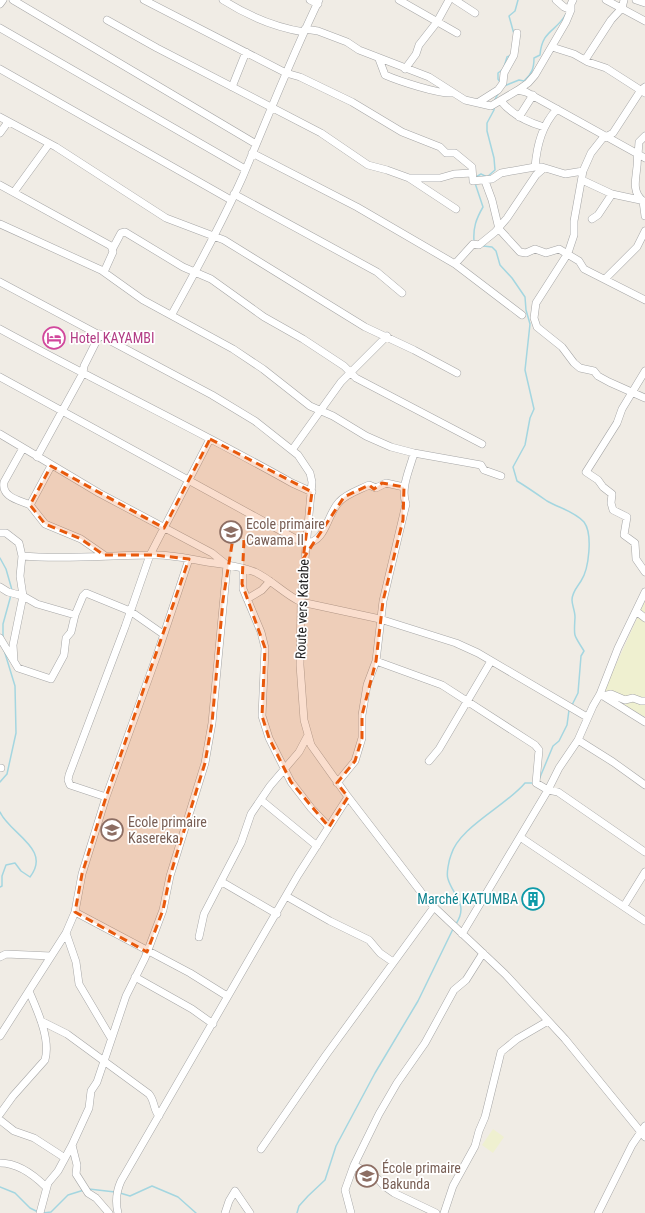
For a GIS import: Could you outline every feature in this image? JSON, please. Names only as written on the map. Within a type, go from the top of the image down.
[{"type":"street","points":[[0,4],[3,0]]},
{"type":"street","points":[[14,0],[256,144]]},
{"type":"street","points":[[144,0],[286,73],[300,77],[352,102],[402,132],[440,147],[446,153],[460,156],[471,166],[473,181],[485,181],[492,179],[501,173],[535,167],[565,174],[584,171]]},
{"type":"street","points":[[223,0],[250,16],[274,25],[318,31],[347,42],[358,50],[430,78],[467,101],[479,102],[498,90],[503,84],[504,73],[514,55],[517,33]]},
{"type":"street","points":[[172,314],[214,236],[246,169],[304,30],[318,2],[310,0]]},
{"type":"street","points":[[399,0],[457,33]]},
{"type":"street","points":[[405,68],[416,54],[419,45],[437,22],[449,0]]},
{"type":"street","points":[[455,0],[475,13]]},
{"type":"street","points":[[556,0],[567,10],[571,10]]},
{"type":"street","points":[[479,102],[483,106],[491,106],[518,90],[535,76],[566,22],[573,0]]},
{"type":"street","points":[[606,0],[645,21]]},
{"type":"street","points":[[585,60],[611,20],[622,8],[624,0]]},
{"type":"street","points":[[636,0],[645,3]]},
{"type":"street","points":[[107,20],[321,133],[368,165],[409,178],[456,209]]},
{"type":"street","points":[[0,28],[246,169]]},
{"type":"street","points":[[552,47],[574,54],[606,68],[644,90],[616,128],[607,137],[602,139],[593,149],[584,171],[574,221],[574,235],[568,254],[536,303],[534,318],[536,325],[562,347],[574,363],[580,368],[594,371],[606,381],[645,398]]},
{"type":"street","points":[[232,87],[246,52]]},
{"type":"street","points":[[379,59],[383,74],[386,76],[446,93],[452,93]]},
{"type":"street","points":[[0,68],[232,197],[377,272],[402,293]]},
{"type":"street","points":[[518,90],[533,96],[624,145],[640,156]]},
{"type":"street","points":[[519,117],[533,96]]},
{"type":"street","points":[[501,101],[505,107],[519,117],[544,127]]},
{"type":"street","points":[[535,167],[537,148],[544,127],[549,117],[557,109]]},
{"type":"street","points":[[0,118],[49,144],[166,218],[214,236],[254,257],[365,327],[387,336],[457,373]]},
{"type":"street","points":[[0,133],[8,122]]},
{"type":"street","points":[[645,136],[639,143],[640,156],[634,178],[638,196],[644,201],[645,216]]},
{"type":"street","points":[[14,192],[49,144]]},
{"type":"street","points":[[252,153],[356,207],[456,264],[522,316]]},
{"type":"street","points":[[456,264],[473,244],[479,245],[495,232],[498,226],[507,218],[536,175],[544,168]]},
{"type":"street","points":[[409,178],[440,178],[454,174],[472,173]]},
{"type":"street","points":[[582,180],[612,194],[644,201]]},
{"type":"street","points":[[485,181],[492,200],[498,226],[510,243],[520,252],[526,253],[535,249],[546,253],[559,248],[580,262],[584,269],[645,300]]},
{"type":"street","points":[[0,185],[113,248]]},
{"type":"street","points":[[592,219],[598,215],[612,194]]},
{"type":"street","points":[[0,224],[104,272],[143,300],[172,314],[233,349],[270,374],[302,400],[376,440],[414,454],[481,465],[484,470],[501,476]]},
{"type":"street","points":[[104,272],[120,233],[125,232],[155,251],[195,273],[211,279],[269,320],[292,332],[340,363],[350,373],[391,397],[482,444]]},
{"type":"street","points":[[606,279],[636,248],[644,235]]},
{"type":"street","name":"Route vers Katabe","points":[[0,282],[100,334],[232,407],[276,436],[304,463],[310,473],[312,492],[305,544],[301,602],[300,665],[304,720],[308,735],[318,757],[434,908],[483,953],[548,1021],[644,1132]]},
{"type":"street","points":[[0,329],[312,492]]},
{"type":"street","points":[[37,457],[82,373],[100,334]]},
{"type":"street","points":[[292,450],[341,382],[387,336]]},
{"type":"street","points":[[645,371],[632,392],[617,423],[586,472],[598,480],[604,489],[612,494],[611,503],[613,510],[627,517],[624,535],[633,541],[636,559],[645,572]]},
{"type":"street","points":[[0,378],[305,544],[312,543],[319,538],[336,506],[344,497],[369,485],[376,488],[382,483],[386,483],[404,487]]},
{"type":"street","points":[[0,434],[51,466],[212,553],[227,565]]},
{"type":"street","points":[[106,798],[70,785],[68,778],[150,555],[210,439]]},
{"type":"street","points":[[23,448],[3,486],[6,493],[14,498],[30,504],[45,524],[81,539],[104,555]]},
{"type":"street","points":[[338,783],[355,761],[362,738],[362,715],[367,685],[376,661],[380,619],[394,550],[406,504],[403,498],[404,487],[414,454]]},
{"type":"street","points":[[30,504],[51,466]]},
{"type":"street","points":[[0,533],[6,533],[17,540],[22,556],[20,576],[23,596],[13,645],[14,662]]},
{"type":"street","points":[[22,556],[48,558],[104,555],[150,555],[189,559],[243,568],[270,581],[301,602],[380,619],[456,643],[588,717]]},
{"type":"street","points":[[0,1036],[66,933],[75,912],[82,874],[106,798],[189,559]]},
{"type":"street","points":[[40,1213],[46,1187],[65,1158],[89,1108],[91,1091],[97,1082],[126,996],[148,952],[151,939],[163,910],[170,876],[205,763],[212,723],[227,565]]},
{"type":"street","points":[[243,568],[242,584],[261,632],[265,648],[262,716],[269,738],[284,771],[311,808],[330,827]]},
{"type":"street","points":[[247,599],[262,590],[270,581]]},
{"type":"street","points":[[0,587],[8,592],[23,596],[37,604],[76,615]]},
{"type":"street","points":[[460,932],[520,837],[557,772],[578,740],[588,717],[602,695],[608,672],[645,592]]},
{"type":"street","points":[[0,638],[10,657],[18,668],[52,679],[64,655],[65,642],[72,632],[76,615],[83,596],[86,593],[130,611],[163,634]]},
{"type":"street","points":[[636,612],[645,618]]},
{"type":"street","points":[[376,661],[418,677],[434,681],[535,745],[539,750],[536,782],[548,790],[558,792],[645,852]]},
{"type":"street","points":[[429,761],[436,755],[491,662]]},
{"type":"street","points":[[602,695],[611,694],[624,700],[631,698],[641,702],[645,701]]},
{"type":"street","points":[[602,695],[645,722]]},
{"type":"street","points":[[199,937],[204,914],[241,843],[252,814],[270,786],[299,752],[308,735]]},
{"type":"street","points":[[578,740],[645,785]]},
{"type":"street","points":[[118,1213],[116,1199],[117,1189],[213,1024],[227,996],[286,896],[348,797]]},
{"type":"street","points":[[261,800],[317,846]]},
{"type":"street","points":[[520,837],[645,921]]},
{"type":"street","points":[[624,906],[645,872]]},
{"type":"street","points":[[222,882],[276,914]]},
{"type":"street","points":[[286,896],[330,921],[370,940],[380,953],[393,962]]},
{"type":"street","points":[[261,1149],[326,1055],[434,908]]},
{"type":"street","points":[[75,912],[190,974],[227,996]]},
{"type":"street","points":[[66,933],[76,962],[79,984],[112,1038]]},
{"type":"street","points":[[351,1213],[345,1190],[354,1165],[389,1097],[425,1043],[454,990],[466,980],[483,953]]},
{"type":"street","points":[[0,957],[6,954],[51,956]]},
{"type":"street","points":[[135,977],[192,1009],[213,1024]]},
{"type":"street","points":[[1,1109],[45,1060],[47,1046],[41,1021],[29,990]]},
{"type":"street","points":[[41,1021],[67,1034],[149,1094],[153,1098],[155,1111],[159,1116]]},
{"type":"street","points":[[444,1213],[453,1186],[475,1146],[479,1131],[485,1118],[501,1052],[517,1038],[548,1021]]},
{"type":"street","points":[[0,1120],[14,1131],[34,1138],[65,1158]]},
{"type":"street","points":[[598,1213],[632,1145],[644,1132]]},
{"type":"street","points":[[72,1145],[77,1165],[76,1174],[88,1192],[96,1198],[109,1213]]},
{"type":"street","points":[[0,1163],[22,1168],[32,1174],[46,1187]]},
{"type":"street","points":[[354,1165],[381,1181],[390,1190],[436,1213]]},
{"type":"street","points":[[225,1213],[228,1201],[235,1191],[250,1213]]},
{"type":"highlighted area","points":[[210,439],[312,492],[303,559],[344,497],[369,485],[374,489],[382,483],[404,487],[403,520],[383,601],[376,661],[362,715],[362,738],[355,761],[337,783],[348,797],[329,827],[291,782],[269,738],[262,716],[265,648],[242,584],[244,539],[233,538],[223,600],[212,723],[205,763],[170,876],[163,910],[147,952],[75,912],[82,874],[106,797],[189,559],[154,555],[104,555],[81,539],[45,524],[30,505],[51,466],[164,528]]},
{"type":"green space","points":[[645,601],[645,717],[603,693]]},
{"type":"green space","points":[[493,1129],[504,1137],[493,1153],[482,1145]]},
{"type":"waterway","points":[[514,34],[509,16],[515,11],[518,0]]},
{"type":"waterway","points":[[504,86],[519,80],[524,81],[529,76],[533,68],[534,58],[540,55],[541,47],[546,36],[566,14]]},
{"type":"waterway","points":[[504,67],[507,57],[511,55]]},
{"type":"waterway","points":[[500,82],[498,79],[498,73],[502,70]]},
{"type":"waterway","points":[[494,101],[498,94]]},
{"type":"waterway","points":[[476,177],[481,174],[487,177],[495,170],[494,158],[487,131],[487,123],[494,110],[494,106]]},
{"type":"waterway","points":[[474,241],[474,232],[478,216],[483,207],[475,183]]},
{"type":"waterway","points":[[483,246],[492,247],[496,251],[500,265],[512,278],[525,297],[526,310],[530,324],[525,370],[534,409],[530,418],[525,445],[513,467],[517,481],[547,501],[571,512],[580,518],[587,527],[589,543],[588,560],[584,576],[572,597],[575,615],[575,635],[584,651],[581,656],[578,693],[572,705]]},
{"type":"waterway","points":[[0,558],[6,569],[12,590]]},
{"type":"waterway","points":[[3,638],[3,624],[11,595]]},
{"type":"waterway","points":[[0,782],[7,774],[16,733],[15,686],[4,650]]},
{"type":"waterway","points":[[538,782],[553,746],[559,741],[567,725],[569,710]]},
{"type":"waterway","points":[[456,924],[460,917],[460,905],[459,900],[450,885],[447,874],[450,857],[456,845],[463,835],[473,826],[517,792],[525,783],[533,783]]},
{"type":"waterway","points":[[0,812],[12,828],[27,842],[33,850],[36,858],[35,867],[30,877],[21,871],[15,863],[6,865],[2,876],[2,886],[0,887]]},
{"type":"waterway","points":[[297,1213],[299,1206],[325,1180],[336,1146],[375,1073],[418,1001],[453,929]]},
{"type":"waterway","points":[[120,1193],[130,1196],[152,1186],[178,1197],[196,1213]]},
{"type":"waterway","points":[[0,1187],[15,1193],[30,1208],[38,1212]]},
{"type":"waterway","points":[[89,1189],[115,1192]]},
{"type":"waterway","points":[[43,1213],[51,1212],[68,1195],[84,1190]]},
{"type":"place","name":"Hotel KAYAMBI","points":[[54,338]]},
{"type":"place","name":"Ecole primaire Cawama II","points":[[231,532]]},
{"type":"place","name":"Ecole primaire Kasereka","points":[[112,830]]},
{"type":"place","name":"Marché KATUMBA","points":[[533,899]]},
{"type":"place","name":"École primaire Bakunda","points":[[367,1176]]}]
